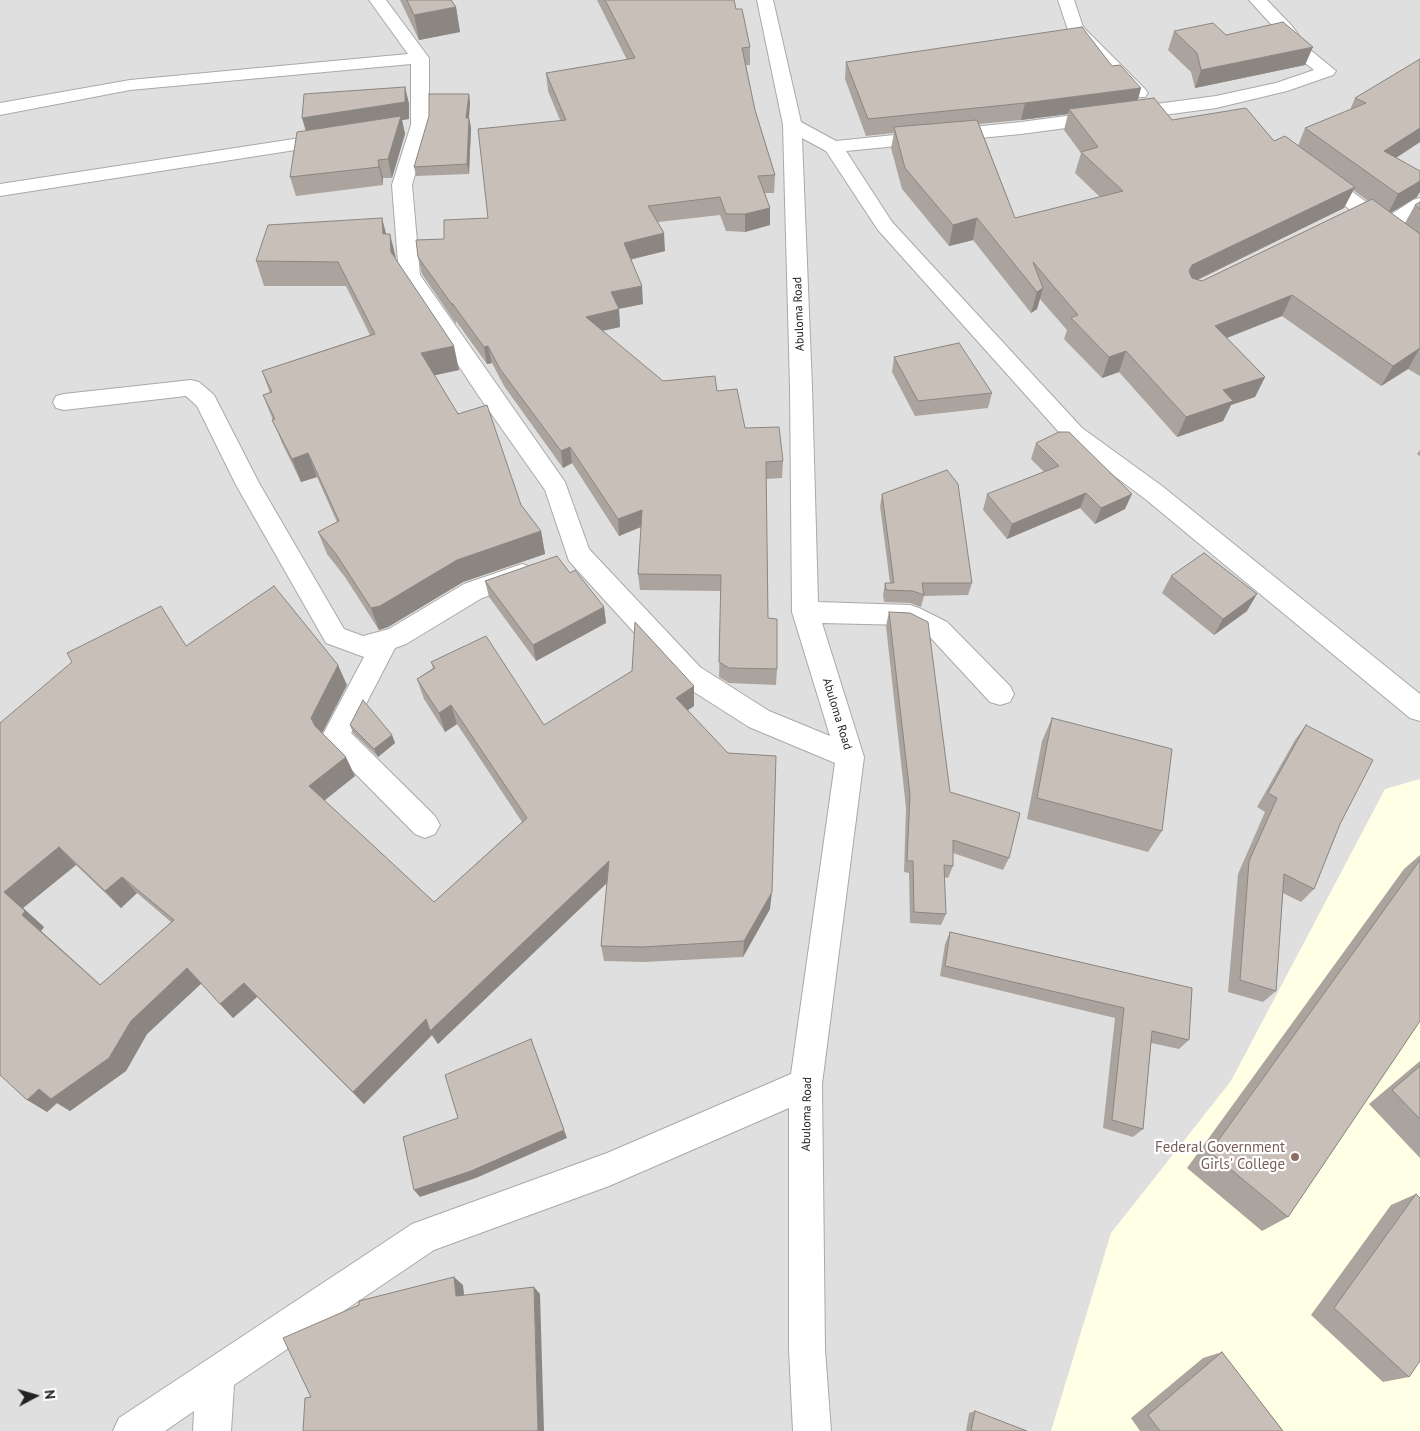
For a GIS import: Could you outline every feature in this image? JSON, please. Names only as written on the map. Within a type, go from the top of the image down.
[{"type":"street","points":[[377,0],[420,58],[402,185],[410,275],[486,389],[556,488],[560,560],[690,675],[759,718],[850,756]]},
{"type":"street","name":"Abuloma Road","points":[[765,0],[792,125],[801,387],[805,612],[850,756],[806,1084],[807,1350],[812,1431]]},
{"type":"street","points":[[1066,0],[1074,29],[1154,108]]},
{"type":"street","points":[[833,147],[1020,128],[1154,108],[1216,102],[1281,87],[1328,71],[1302,52],[1286,30],[1257,0]]},
{"type":"street","points":[[0,109],[130,86],[420,58]]},
{"type":"street","points":[[1216,102],[1239,119]]},
{"type":"street","points":[[792,125],[833,147],[886,226],[1074,434],[1153,492],[1420,710]]},
{"type":"street","points":[[0,190],[352,136]]},
{"type":"street","points":[[1301,164],[1354,214],[1385,227],[1420,250]]},
{"type":"street","points":[[1385,227],[1420,204]]},
{"type":"street","points":[[64,402],[191,388],[206,401],[248,485],[335,636],[362,647],[385,642],[473,591],[560,560]]},
{"type":"street","points":[[805,612],[884,616],[910,615],[938,629],[1000,694]]},
{"type":"street","points":[[385,642],[336,736],[425,825]]},
{"type":"street","points":[[132,1431],[216,1373],[424,1236],[609,1169],[806,1084]]},
{"type":"street","points":[[212,1431],[216,1373]]},
{"type":"shaded area","points":[[0,0],[1420,0],[1420,1431],[0,1431]]},
{"type":"shaded area","name":"Federal Government Girls' College","points":[[1420,779],[1420,1431],[1051,1431],[1111,1233],[1231,1081],[1385,789]]},
{"type":"building","points":[[407,0],[451,0],[456,7],[414,15]]},
{"type":"building","points":[[605,0],[734,0],[736,9],[742,9],[750,47],[742,48],[755,110],[775,175],[758,176],[770,208],[745,214],[726,214],[720,197],[648,206],[664,233],[624,243],[642,286],[611,292],[619,309],[586,317],[663,381],[715,376],[717,391],[737,389],[745,428],[779,427],[783,461],[766,462],[768,618],[777,619],[777,669],[729,668],[719,662],[721,575],[638,574],[642,510],[618,519],[570,447],[561,451],[500,369],[488,346],[484,347],[418,257],[416,240],[444,239],[444,220],[488,218],[478,129],[566,120],[546,73],[635,58]]},
{"type":"building","points":[[1283,22],[1313,47],[1201,70],[1197,53],[1174,31],[1213,23],[1226,35]]},
{"type":"building","points":[[1082,27],[1112,66],[1120,65],[1141,88],[1025,103],[868,119],[846,62]]},
{"type":"building","points":[[1420,59],[1420,128],[1384,151],[1420,171],[1420,181],[1398,194],[1305,128],[1366,103],[1355,98]]},
{"type":"building","points":[[405,87],[405,102],[302,118],[304,94]]},
{"type":"building","points":[[429,94],[469,94],[466,118],[469,118],[467,164],[414,167],[429,116]]},
{"type":"building","points":[[1154,98],[1172,120],[1246,108],[1274,141],[1285,136],[1355,187],[1192,265],[1189,271],[1192,278],[1202,281],[1372,199],[1420,234],[1420,348],[1393,366],[1292,295],[1215,326],[1265,377],[1223,390],[1233,401],[1186,417],[1126,351],[1109,357],[1071,318],[1078,315],[1033,262],[1043,288],[1037,292],[977,218],[953,225],[905,168],[894,127],[977,120],[1015,218],[1123,191],[1081,152],[1098,147],[1069,109]]},
{"type":"building","points":[[401,116],[388,159],[378,160],[379,167],[290,177],[297,132]]},
{"type":"building","points":[[1420,202],[1420,209],[1415,205]]},
{"type":"building","points":[[382,218],[383,234],[390,234],[391,252],[454,346],[421,353],[458,414],[487,405],[521,505],[541,531],[457,560],[380,606],[371,608],[336,554],[318,532],[339,521],[308,453],[292,459],[272,420],[275,419],[263,395],[272,392],[262,371],[375,334],[338,262],[256,261],[268,225]]},
{"type":"building","points":[[959,343],[992,393],[918,401],[894,357]]},
{"type":"building","points":[[1059,432],[1069,432],[1132,494],[1101,508],[1086,493],[1012,524],[987,494],[1059,466],[1036,443]]},
{"type":"building","points":[[947,470],[958,484],[972,583],[922,583],[924,595],[913,591],[886,590],[885,583],[894,583],[882,494]]},
{"type":"building","points":[[1204,553],[1257,594],[1223,619],[1171,576]]},
{"type":"building","points":[[557,556],[570,573],[575,570],[604,607],[533,645],[485,581]]},
{"type":"building","points":[[274,586],[338,665],[311,718],[315,726],[346,757],[309,786],[434,902],[527,818],[451,705],[439,713],[417,679],[435,668],[431,662],[486,636],[544,725],[632,671],[635,622],[694,686],[676,698],[728,753],[776,756],[772,892],[744,941],[642,947],[601,946],[609,861],[430,1031],[426,1019],[353,1092],[244,983],[220,1004],[187,968],[131,1021],[109,1058],[51,1099],[39,1089],[27,1100],[0,1075],[0,723],[72,662],[67,653],[161,606],[186,646]],"holes":[[[59,847],[105,891],[122,877],[174,920],[100,985],[22,915],[25,911],[4,892]]]},
{"type":"building","points":[[889,612],[910,613],[928,622],[950,792],[1020,813],[1009,858],[953,840],[953,866],[944,865],[946,914],[914,912],[913,861],[907,861],[910,795]]},
{"type":"building","points":[[363,700],[392,735],[374,749],[350,725]]},
{"type":"building","points":[[1052,718],[1172,749],[1162,831],[1037,798]]},
{"type":"building","points":[[1306,725],[1373,760],[1340,824],[1314,889],[1284,874],[1276,991],[1240,980],[1249,861],[1277,798],[1268,793]]},
{"type":"building","points":[[1420,860],[1420,1021],[1288,1217],[1210,1152]]},
{"type":"building","points":[[950,932],[1192,988],[1189,1040],[1152,1031],[1143,1129],[1112,1120],[1124,1008],[945,966]]},
{"type":"building","points":[[531,1039],[564,1130],[471,1171],[414,1190],[403,1137],[458,1118],[445,1075]]},
{"type":"building","points":[[1420,1066],[1420,1119],[1392,1090]]},
{"type":"building","points":[[1416,1194],[1420,1198],[1420,1361],[1409,1377],[1334,1308]]},
{"type":"building","points":[[454,1277],[456,1296],[534,1287],[538,1431],[303,1431],[305,1398],[311,1397],[283,1338],[359,1305],[359,1301]]},
{"type":"building","points":[[1222,1352],[1283,1431],[1160,1431],[1148,1415]]},
{"type":"building","points":[[975,1411],[1027,1431],[971,1431]]},
{"type":"place","name":"Federal Government Girls' College","points":[[1295,1157]]}]
